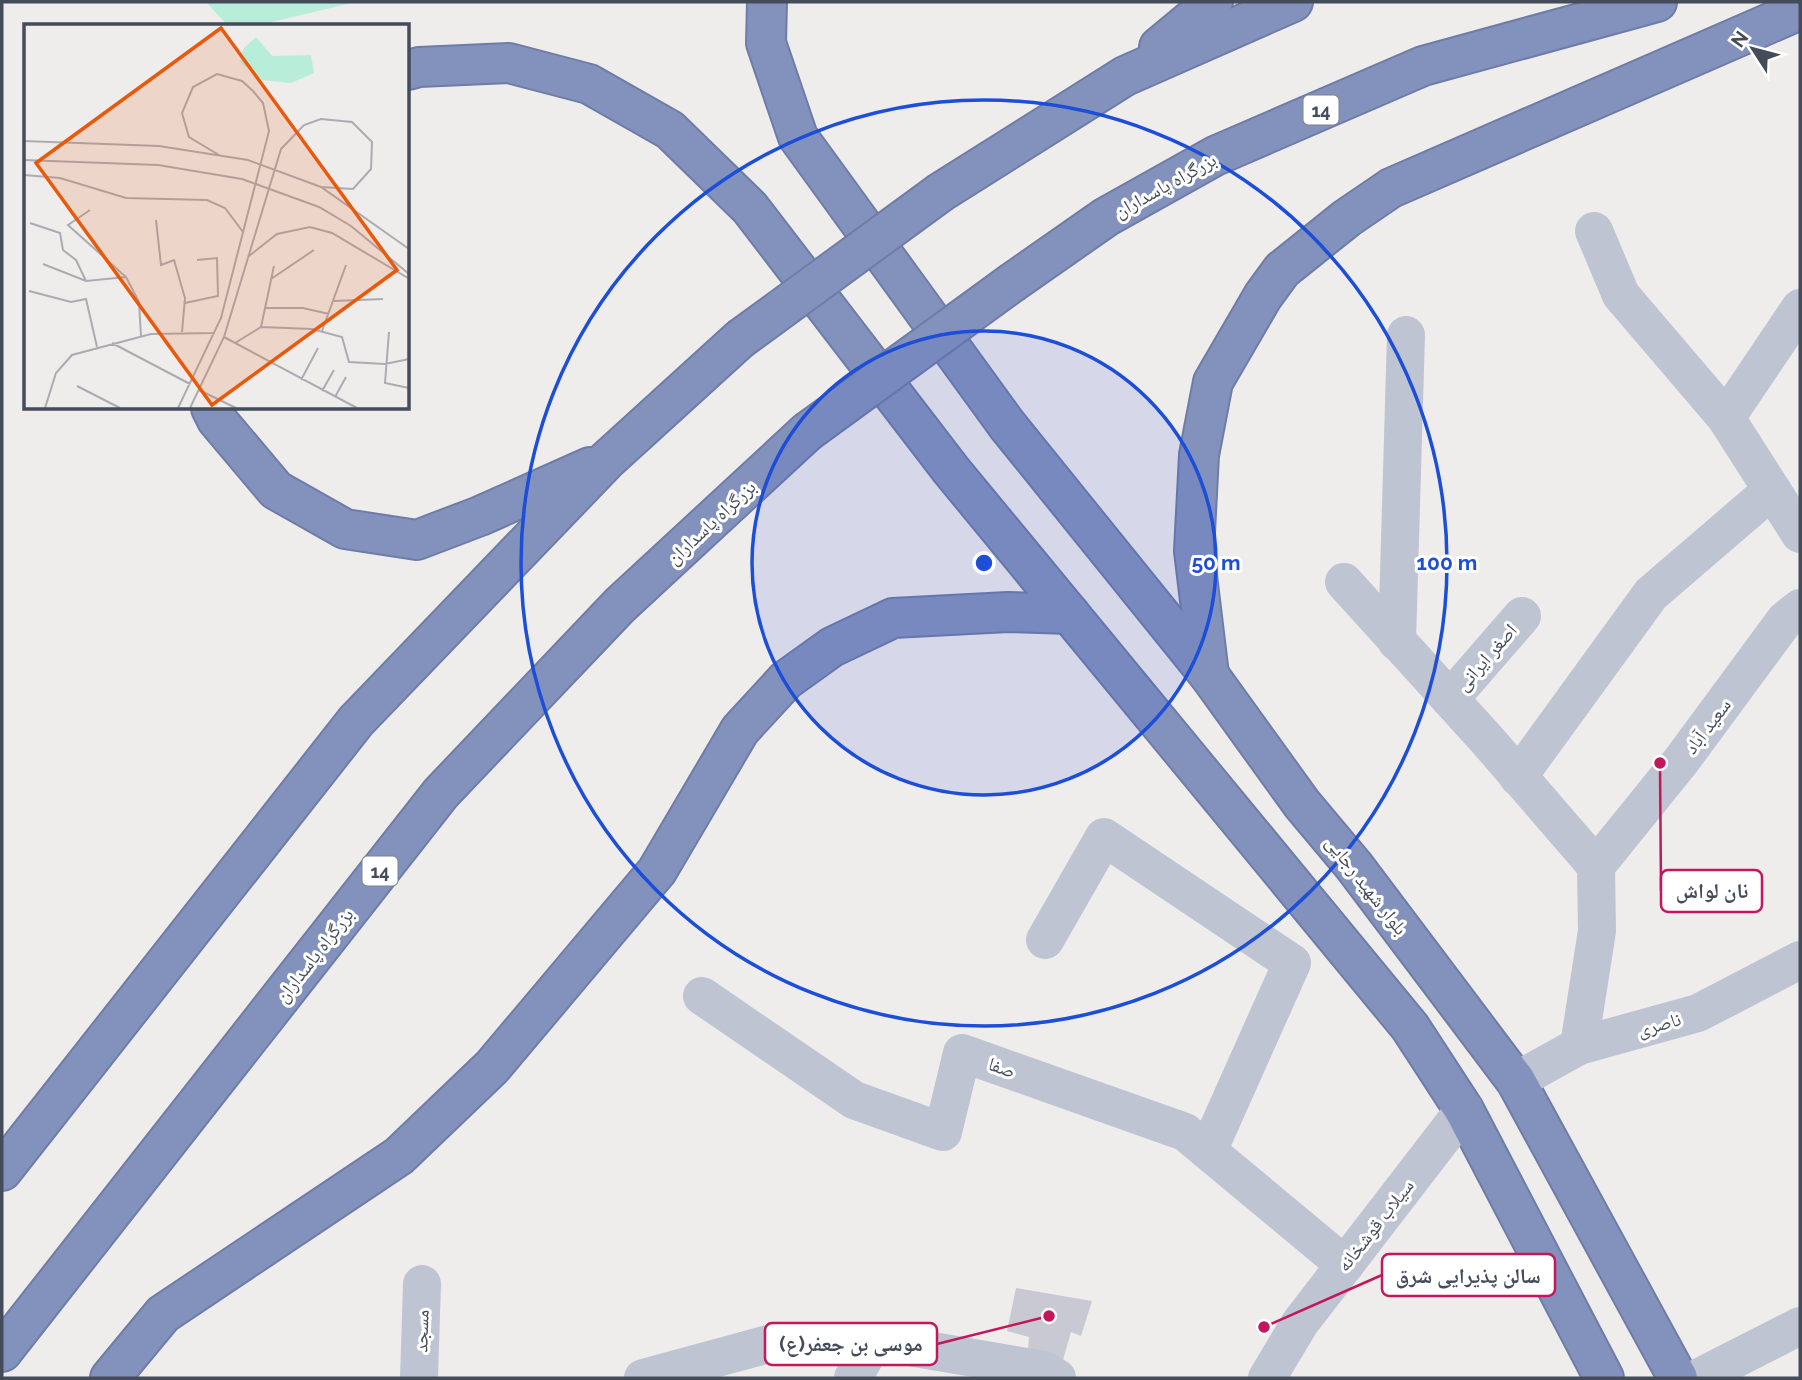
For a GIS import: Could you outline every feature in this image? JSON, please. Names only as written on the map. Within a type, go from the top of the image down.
[{"type":"highway","name":"بلوار شهید رجایی","points":[[767,2],[766,43],[798,136],[1007,425],[1209,675],[1302,804],[1362,877],[1516,1081],[1678,1378]]},
{"type":"highway","points":[[2,1171],[356,721],[607,460],[740,339],[941,192],[1125,76],[1213,2]]},
{"type":"highway","points":[[1125,76],[1293,2]]},
{"type":"highway","name":"بزرگراه پاسداران","points":[[2,1352],[441,793],[620,606],[807,432],[1106,217],[1227,150],[1423,66],[1657,2]]},
{"type":"highway","points":[[1209,675],[1194,551],[1199,455],[1213,382],[1263,296],[1282,270],[1347,218],[1391,188],[1800,10]]},
{"type":"highway","points":[[410,69],[509,63],[589,84],[670,130],[750,208],[951,470],[1410,1027],[1464,1110],[1604,1378]]},
{"type":"highway","points":[[212,410],[217,420],[276,490],[345,529],[417,540],[480,516],[607,460]]},
{"type":"highway","points":[[110,1378],[163,1314],[398,1156],[492,1067],[656,871],[740,730],[786,680],[832,647],[893,618],[1008,612],[1070,614]]},
{"type":"street","points":[[1594,231],[1620,295],[1726,418],[1800,534]]},
{"type":"street","points":[[1726,418],[1800,307]]},
{"type":"street","points":[[1397,642],[1406,335]]},
{"type":"street","points":[[1518,777],[1651,594],[1772,490]]},
{"type":"street","points":[[1344,582],[1596,866],[1597,931],[1579,1046]]},
{"type":"street","name":"سعید آباد","points":[[1596,866],[1681,761],[1785,620],[1800,608]]},
{"type":"street","name":"اصغر ایرانی","points":[[1450,699],[1522,616]]},
{"type":"street","points":[[1045,940],[1104,837],[1292,963],[1208,1151]]},
{"type":"street","name":"ناصری","points":[[1516,1081],[1579,1046],[1698,1013],[1800,960]]},
{"type":"street","name":"صفا","points":[[702,996],[854,1100],[943,1132],[962,1053],[1185,1132],[1345,1265]]},
{"type":"street","name":"سیلاب قوشخانه","points":[[1267,1378],[1300,1323],[1464,1110]]},
{"type":"street","name":"مسجد","points":[[419,1378],[422,1284]]},
{"type":"street","points":[[1698,1378],[1800,1326]]},
{"type":"street","points":[[853,1378],[874,1341]]},
{"type":"street","points":[[643,1378],[776,1342],[874,1341],[1044,1370],[1057,1378]]},
{"type":"green space","points":[[206,2],[356,2],[263,24],[226,24]]},
{"type":"building","points":[[1016,1288],[1092,1301],[1081,1336],[1071,1332],[1061,1367],[1027,1360],[1029,1337],[1007,1331]]},
{"type":"place","name":"نان لواش","points":[[1660,763]]},
{"type":"place","name":"موسی بن جعفر(ع)","points":[[1049,1316]]},
{"type":"place","name":"سالن پذیرایی شرق","points":[[1264,1327]]}]
